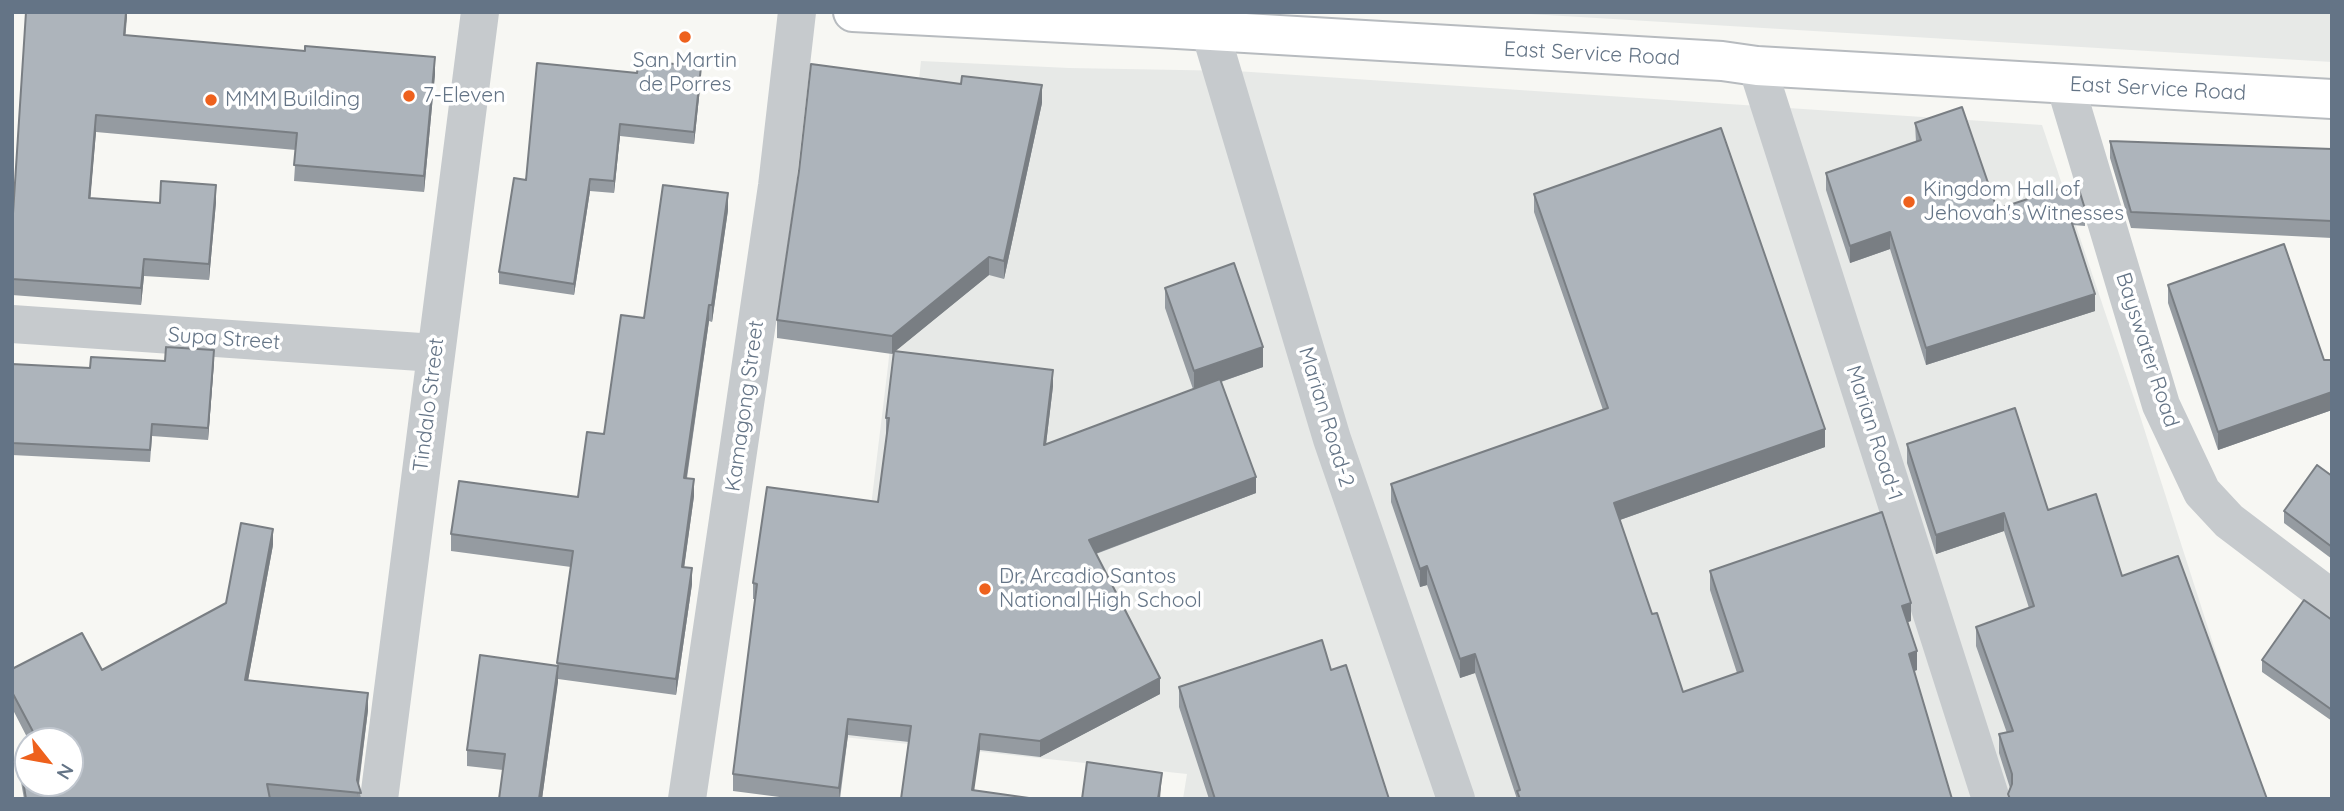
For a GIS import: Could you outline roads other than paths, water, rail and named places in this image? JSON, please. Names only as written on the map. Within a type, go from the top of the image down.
[{"type":"main road","name":"East Service Road","points":[[853,12],[1722,61],[1757,66],[2332,99]]},
{"type":"street","name":"Tindalo Street","points":[[379,799],[480,12]]},
{"type":"street","name":"Kamagong Street","points":[[687,799],[777,186],[797,12]]},
{"type":"street","name":"Marian Road-2","points":[[1210,31],[1332,439],[1455,799]]},
{"type":"street","name":"Marian Road-1","points":[[1757,66],[1991,799]]},
{"type":"street","name":"Bayswater Road","points":[[2065,84],[2161,405],[2202,492],[2229,521],[2332,599]]},
{"type":"street","name":"Supa Street","points":[[12,324],[435,353]]},
{"type":"place","name":"San Martin de Porres","points":[[685,37]]},
{"type":"place","name":"7-Eleven","points":[[409,96]]},
{"type":"place","name":"MMM Building","points":[[211,100]]},
{"type":"place","name":"Kingdom Hall of Jehovah's Witnesses","points":[[1909,202]]},
{"type":"place","name":"Dr. Arcadio Santos National High School","points":[[985,589]]}]
